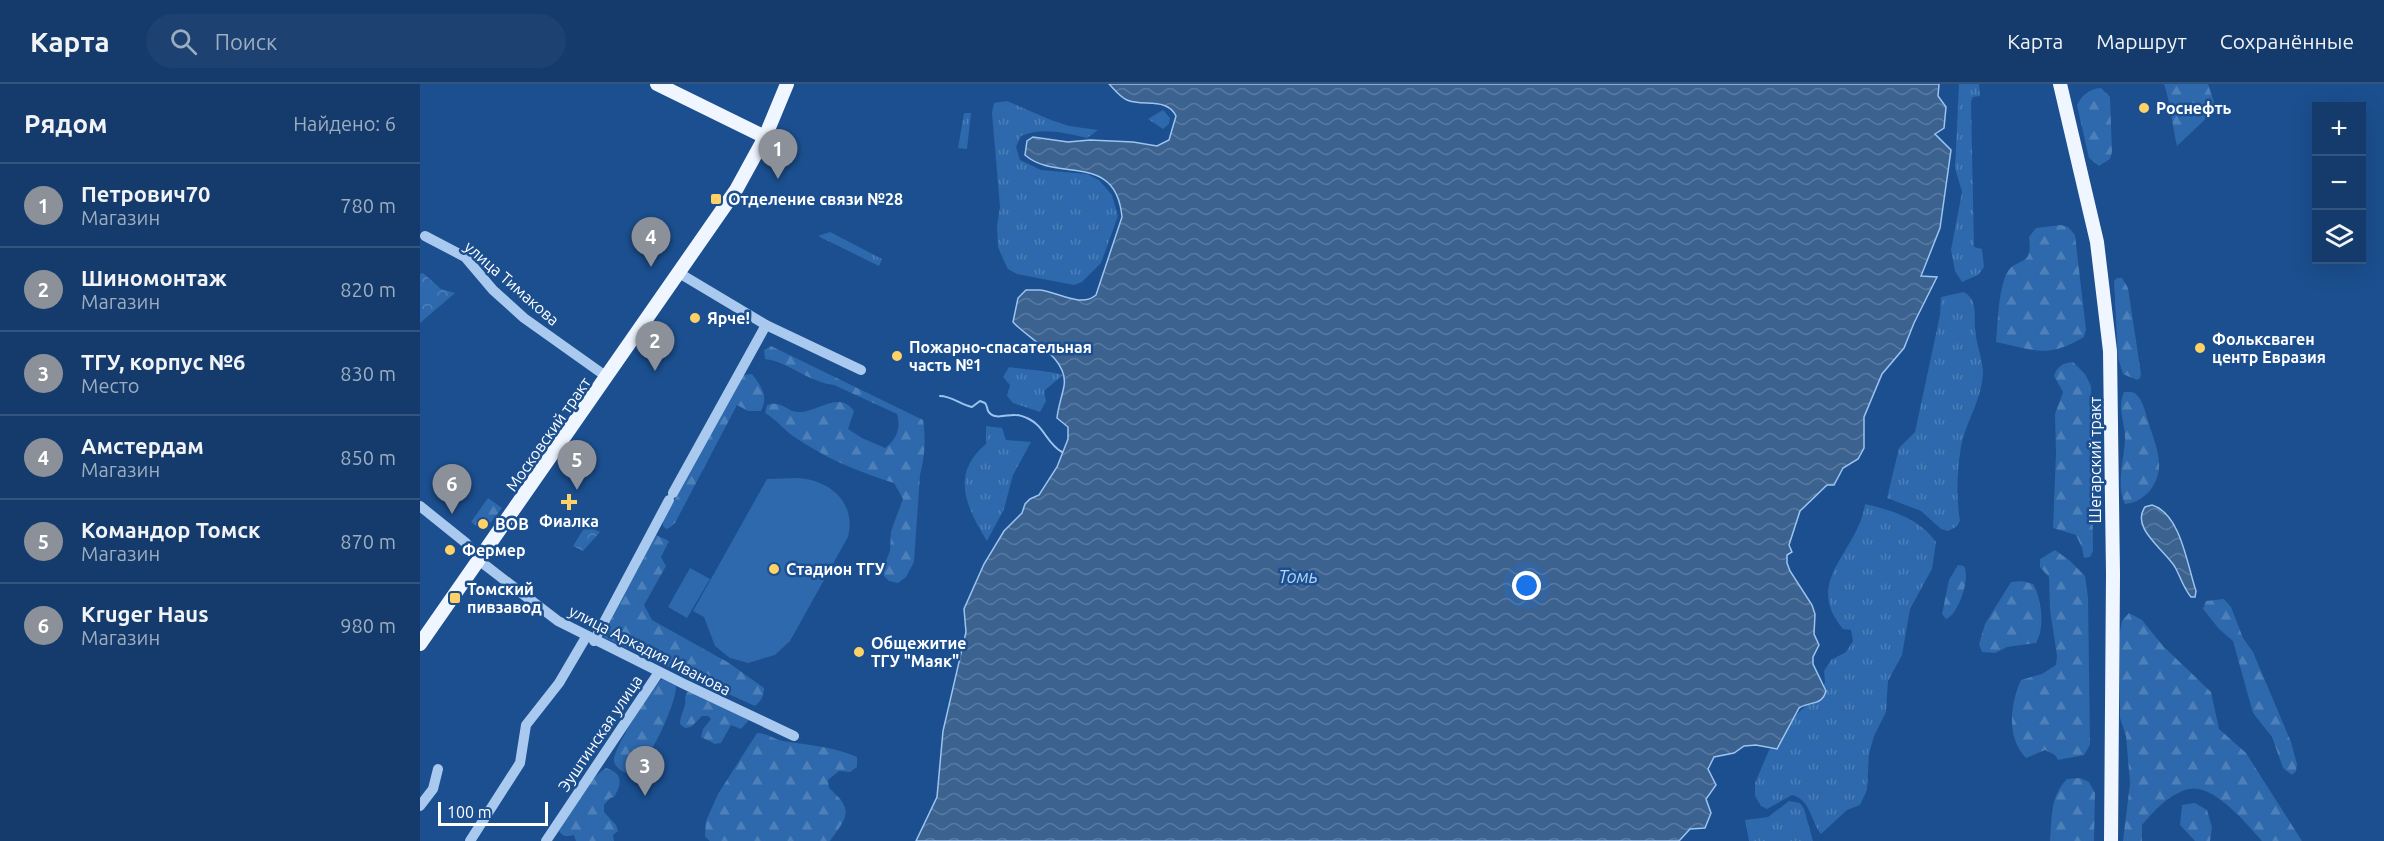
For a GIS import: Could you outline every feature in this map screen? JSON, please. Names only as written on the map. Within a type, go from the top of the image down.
[{"type":"main road","points":[[657,84],[765,137]]},
{"type":"main road","name":"Московский тракт","points":[[420,644],[742,181],[765,137],[787,84]]},
{"type":"main road","name":"Шегарский тракт","points":[[2060,84],[2097,242],[2110,351],[2113,562],[2111,841]]},
{"type":"street","name":"улица Тимакова","points":[[424,236],[465,257],[493,290],[524,318],[607,377]]},
{"type":"street","points":[[679,273],[766,325],[861,370]]},
{"type":"street","points":[[470,841],[520,763],[526,725],[590,639],[766,325]]},
{"type":"street","name":"улица Аркадия Иванова","points":[[420,506],[466,543],[480,559],[558,621],[590,639],[794,736]]},
{"type":"street","name":"Эуштинская улица","points":[[546,841],[659,672]]},
{"type":"street","points":[[420,806],[433,789],[438,769]]},
{"type":"green space","points":[[1959,84],[1979,84],[1980,96],[1973,97],[1971,102],[1974,247],[1982,249],[1984,267],[1978,275],[1962,282],[1955,271],[1951,250],[1962,192],[1955,168]]},
{"type":"green space","points":[[2164,84],[2208,84],[2214,102],[2214,111],[2177,146],[2168,99]]},
{"type":"green space","points":[[2101,88],[2110,97],[2112,152],[2110,159],[2099,166],[2089,158],[2077,105],[2086,93]]},
{"type":"green space","points":[[1007,101],[1069,126],[1098,130],[1087,138],[1054,132],[1029,133],[1021,136],[1016,147],[1020,160],[1041,170],[1087,174],[1099,180],[1112,195],[1118,216],[1101,263],[1082,282],[1074,285],[1017,274],[1008,269],[998,247],[997,226],[1000,207],[992,113],[994,103]]},
{"type":"green space","points":[[1163,110],[1170,118],[1169,124],[1163,129],[1148,119]]},
{"type":"green space","points":[[964,113],[971,113],[967,149],[958,148]]},
{"type":"green space","points":[[2061,225],[2068,227],[2075,235],[2086,330],[2084,337],[2060,348],[2041,351],[1996,342],[2001,292],[2005,277],[2013,266],[2026,259],[2030,248],[2029,237],[2036,228]]},
{"type":"green space","points":[[830,232],[882,259],[879,266],[818,236]]},
{"type":"green space","points":[[423,273],[441,289],[455,293],[420,323],[420,274]]},
{"type":"green space","points":[[2122,278],[2128,288],[2141,374],[2137,380],[2123,374],[2118,358],[2114,281]]},
{"type":"green space","points":[[1964,292],[1973,304],[1983,371],[1980,391],[1963,437],[1960,456],[1958,494],[1960,521],[1956,527],[1948,531],[1941,529],[1921,511],[1887,498],[1899,448],[1915,432],[1940,315],[1941,297]]},
{"type":"green space","points":[[771,346],[923,420],[924,447],[914,562],[906,577],[898,583],[889,581],[884,576],[883,568],[890,551],[891,531],[903,499],[894,483],[855,469],[817,451],[793,436],[765,413],[767,405],[772,404],[799,412],[842,402],[854,411],[848,429],[885,448],[897,433],[897,414],[834,385],[765,359],[764,350]]},
{"type":"green space","points":[[2073,362],[2085,374],[2091,386],[2093,551],[2090,557],[2084,558],[2076,535],[2053,528],[2055,414],[2063,392],[2054,376],[2061,366]]},
{"type":"green space","points":[[1009,367],[1063,375],[1044,391],[1046,401],[1040,412],[1013,403],[1007,396],[1010,385],[1003,377]]},
{"type":"green space","points":[[752,374],[764,396],[761,411],[748,411],[737,405],[675,523],[666,529],[663,521],[743,375]]},
{"type":"green space","points":[[2124,392],[2134,393],[2141,401],[2155,441],[2159,462],[2157,477],[2150,490],[2139,500],[2125,504],[2121,488],[2125,433],[2121,409]]},
{"type":"green space","points":[[986,426],[1002,428],[1006,440],[1031,442],[1013,475],[1004,509],[987,541],[973,516],[965,491],[968,467],[975,455],[986,444]]},
{"type":"green space","name":"Стадион ТГУ","points":[[796,478],[819,483],[837,494],[848,513],[850,524],[848,537],[790,641],[775,655],[748,663],[730,658],[715,646],[704,617],[693,611],[767,479]]},
{"type":"green space","points":[[488,498],[502,508],[484,531],[471,522]]},
{"type":"green space","points":[[1865,504],[1885,509],[1914,521],[1936,542],[1932,569],[1910,609],[1902,655],[1888,681],[1886,712],[1874,736],[1869,754],[1867,790],[1860,805],[1847,810],[1821,834],[1803,801],[1792,795],[1767,809],[1761,806],[1755,796],[1755,783],[1769,750],[1780,741],[1782,731],[1822,692],[1825,682],[1824,671],[1831,660],[1846,652],[1853,641],[1851,630],[1843,629],[1832,612],[1828,596],[1830,581],[1836,566],[1853,537]]},
{"type":"green space","points":[[586,525],[600,532],[583,551],[573,546]]},
{"type":"green space","points":[[656,535],[669,541],[661,557],[666,566],[644,605],[652,620],[729,663],[764,688],[762,698],[755,706],[605,638],[603,635]]},
{"type":"green space","points":[[2055,550],[2085,576],[2088,597],[2090,745],[2084,755],[2058,760],[2055,755],[2045,750],[2026,758],[2015,741],[2012,720],[2014,700],[2021,680],[2042,674],[2056,665],[2049,577],[2040,567],[2040,559]]},
{"type":"green space","points":[[1958,565],[1964,566],[1966,572],[1965,587],[1955,611],[1946,619],[1942,614],[1949,580]]},
{"type":"green space","points":[[690,568],[710,579],[687,618],[668,607]]},
{"type":"green space","points":[[2022,581],[2033,584],[2039,597],[2041,630],[2036,643],[2007,647],[1995,653],[1982,652],[1979,644],[1985,624],[2011,582]]},
{"type":"green space","points":[[2224,599],[2231,607],[2243,638],[2253,652],[2291,742],[2297,764],[2296,771],[2292,775],[2283,768],[2272,737],[2253,713],[2233,641],[2219,629],[2203,609],[2206,601]]},
{"type":"green space","points":[[2129,613],[2142,620],[2163,646],[2211,692],[2219,729],[2246,753],[2302,841],[2262,841],[2219,799],[2209,792],[2189,789],[2182,791],[2157,808],[2142,825],[2142,841],[2123,841],[2130,783],[2126,736],[2120,718],[2119,637],[2122,621]]},
{"type":"green space","points":[[662,679],[676,686],[666,720],[644,761],[636,770],[629,773],[624,772],[615,764],[616,751],[650,693]]},
{"type":"green space","points":[[692,691],[749,720],[741,729],[731,725],[721,743],[715,744],[701,737],[703,729],[711,719],[708,716],[702,716],[691,727],[685,728],[680,724],[687,692]]},
{"type":"green space","points":[[757,733],[857,757],[857,767],[850,772],[839,771],[828,780],[829,788],[842,802],[846,813],[830,841],[710,841],[705,837],[706,821],[718,794]]},
{"type":"green space","points":[[606,768],[618,776],[620,783],[614,797],[604,805],[604,812],[616,825],[618,831],[613,835],[614,841],[576,841],[574,835],[562,834],[559,831],[580,796],[592,780]]},
{"type":"green space","points":[[2080,778],[2089,782],[2095,793],[2094,841],[2050,841],[2057,793],[2067,779]]},
{"type":"green space","points":[[1789,801],[1800,803],[1804,809],[1813,841],[1749,841],[1745,820],[1768,817]]},
{"type":"green space","points":[[2195,803],[2207,810],[2212,827],[2210,841],[2195,841],[2180,825],[2182,805]]},
{"type":"water","name":"Томь","points":[[1109,84],[1939,84],[1938,96],[1946,107],[1944,128],[1935,134],[1951,150],[1940,228],[1921,276],[1937,277],[1904,348],[1882,374],[1864,417],[1864,448],[1858,459],[1843,468],[1834,485],[1827,485],[1800,511],[1789,545],[1792,552],[1787,555],[1790,571],[1812,605],[1815,614],[1814,634],[1819,645],[1813,657],[1813,664],[1826,691],[1819,701],[1799,708],[1777,749],[1756,745],[1744,746],[1734,753],[1714,757],[1708,769],[1716,785],[1706,799],[1711,813],[1705,828],[1690,829],[1679,841],[916,841],[937,797],[943,731],[966,632],[964,609],[984,564],[1004,531],[1022,513],[1025,504],[1039,495],[1057,467],[1068,439],[1068,427],[1057,418],[1064,376],[1054,358],[1013,322],[1018,298],[1026,290],[1047,291],[1076,300],[1090,299],[1096,295],[1122,217],[1117,197],[1109,183],[1083,172],[1038,163],[1025,155],[1027,141],[1033,137],[1068,142],[1090,140],[1133,142],[1157,146],[1169,140],[1176,116],[1167,106],[1161,104],[1127,100]]},
{"type":"water","points":[[2152,505],[2162,510],[2176,529],[2186,555],[2196,591],[2195,597],[2191,597],[2175,567],[2145,531],[2142,515],[2145,507]]},
{"type":"waterway","points":[[940,396],[972,407],[980,401],[985,403],[988,411],[994,416],[1017,415],[1027,418],[1034,422],[1062,452]]},
{"type":"place","name":"Роснефть","points":[[2144,108]]},
{"type":"place","name":"Петрович70","points":[[778,179]]},
{"type":"place","name":"Отделение связи №28","points":[[716,199]]},
{"type":"place","name":"Амстердам","points":[[651,267]]},
{"type":"place","name":"Ярче!","points":[[695,318]]},
{"type":"place","name":"Фольксваген центр Евразия","points":[[2200,348]]},
{"type":"place","name":"Пожарно-спасательная часть №1","points":[[897,356]]},
{"type":"place","name":"Шиномонтаж","points":[[655,371]]},
{"type":"place","name":"Командор Томск","points":[[577,490]]},
{"type":"place","name":"Фиалка","points":[[569,502]]},
{"type":"place","name":"Kruger Haus","points":[[452,514]]},
{"type":"place","name":"ВОВ","points":[[483,524]]},
{"type":"place","name":"Фермер","points":[[450,550]]},
{"type":"place","name":"Стадион ТГУ","points":[[774,569]]},
{"type":"place","name":"Томский пивзавод","points":[[455,598]]},
{"type":"place","name":"Общежитие ТГУ \"Маяк\"","points":[[859,652]]},
{"type":"place","name":"ТГУ, корпус №6","points":[[645,796]]}]
